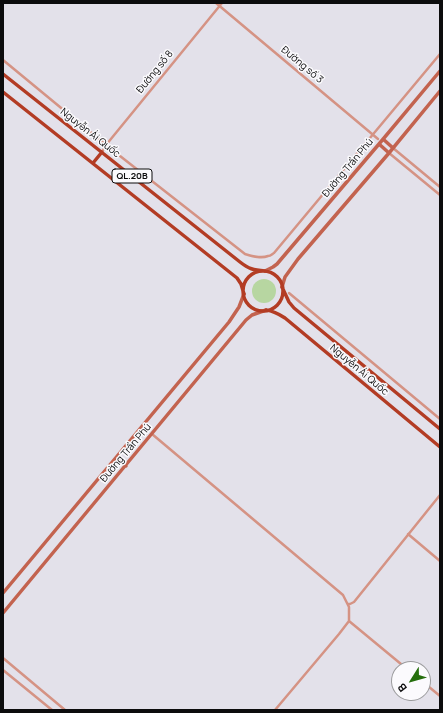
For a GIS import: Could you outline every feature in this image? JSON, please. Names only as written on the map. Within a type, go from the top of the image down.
[{"type":"main road","name":"Đường Trần Phú","points":[[265,271],[277,264],[440,71]]},
{"type":"main road","name":"Nguyễn Ái Quốc","points":[[3,74],[244,265],[248,268],[265,271]]},
{"type":"main road","name":"Đường Trần Phú","points":[[282,287],[285,277],[298,259],[440,91]]},
{"type":"main road","name":"QL.20B","points":[[3,92],[237,278],[241,284],[244,294]]},
{"type":"main road","points":[[384,139],[393,148]]},
{"type":"main road","points":[[379,144],[389,153]]},
{"type":"main road","points":[[93,163],[102,152]]},
{"type":"main road","points":[[265,271],[271,273],[280,281],[282,287],[280,300],[277,305],[272,308],[260,310],[249,305],[245,300],[243,288],[245,282],[253,274],[265,271]]},
{"type":"main road","name":"Nguyễn Ái Quốc","points":[[282,287],[286,297],[294,308],[440,429]]},
{"type":"main road","name":"Đường Trần Phú","points":[[3,593],[237,311],[244,294]]},
{"type":"main road","name":"Đường Trần Phú","points":[[3,613],[246,320],[266,310]]},
{"type":"main road","name":"Nguyễn Ái Quốc","points":[[266,310],[278,313],[285,318],[440,448]]},
{"type":"main road","points":[[116,458],[126,466]]},
{"type":"street","name":"Đường số 3","points":[[216,3],[378,139]]},
{"type":"street","name":"Đường số 8","points":[[102,152],[106,145],[222,3]]},
{"type":"street","points":[[3,60],[106,145],[245,254],[259,257],[268,256],[274,253],[440,54]]},
{"type":"street","points":[[379,144],[378,139],[384,139]]},
{"type":"street","points":[[393,148],[440,187]]},
{"type":"street","points":[[389,153],[440,195]]},
{"type":"street","points":[[289,293],[440,419]]},
{"type":"street","points":[[152,434],[343,596],[348,604],[349,621],[275,710]]},
{"type":"street","points":[[348,604],[354,602],[440,495]]},
{"type":"street","points":[[408,534],[440,561]]},
{"type":"street","points":[[349,621],[397,661]]},
{"type":"street","points":[[3,658],[64,710]]},
{"type":"street","points":[[3,670],[52,710]]},
{"type":"street","points":[[431,689],[440,696]]},
{"type":"shaded area","points":[[3,3],[440,3],[440,710],[3,710]]},
{"type":"green space","points":[[264,279],[273,282],[276,291],[273,300],[264,303],[255,300],[252,291],[255,282]]}]
